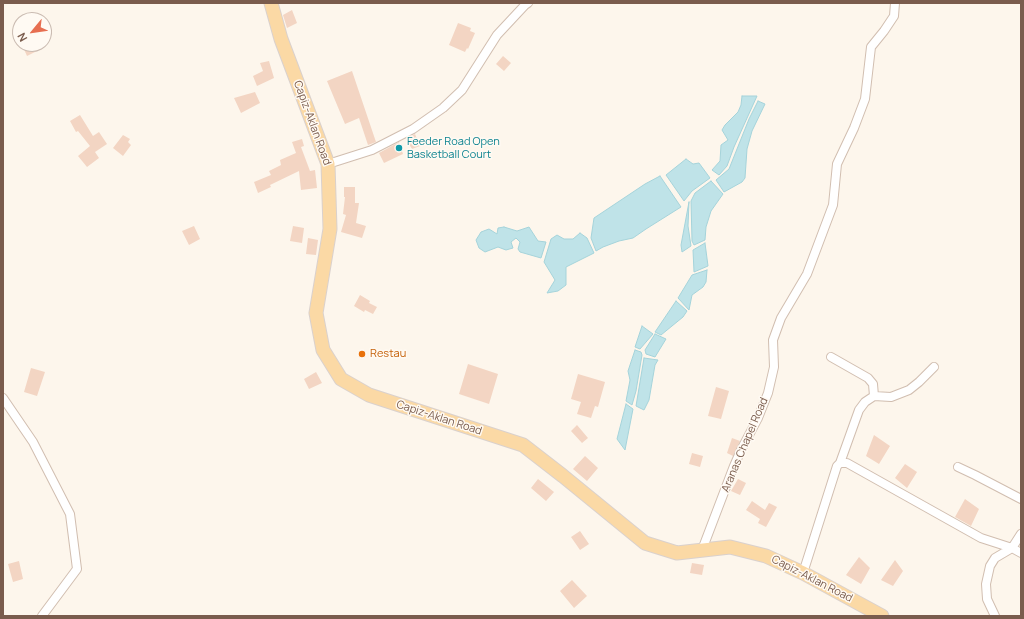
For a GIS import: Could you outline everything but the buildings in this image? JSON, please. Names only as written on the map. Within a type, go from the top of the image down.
[{"type":"main road","name":"Capiz-Aklan Road","points":[[271,3],[281,39],[328,164],[330,229],[316,313],[323,350],[341,379],[369,395],[523,446],[563,476],[645,543],[677,553],[730,547],[766,556],[803,573],[882,616]]},
{"type":"street","points":[[328,164],[372,150],[413,129],[443,108],[462,90],[497,35],[528,3]]},
{"type":"street","name":"Aranas Chapel Road","points":[[702,550],[734,466],[758,418],[768,393],[774,367],[773,340],[781,318],[807,274],[833,205],[837,164],[854,128],[865,99],[871,47],[894,16],[895,3]]},
{"type":"street","points":[[831,357],[868,378],[873,384],[874,396]]},
{"type":"street","points":[[803,573],[837,466],[840,463],[859,410],[865,402],[874,396],[891,397],[909,390],[934,367]]},
{"type":"street","points":[[3,398],[32,442],[70,514],[77,569],[42,616]]},
{"type":"street","points":[[840,463],[847,463],[981,538],[1012,548],[1021,553]]},
{"type":"street","points":[[958,467],[1021,499]]},
{"type":"street","points":[[995,616],[987,599],[986,584],[990,566],[995,558],[1012,548],[1021,534]]},
{"type":"water","points":[[742,96],[757,96],[727,166],[719,175],[712,170],[720,161],[721,145],[728,140],[722,130],[738,112],[741,105]]},
{"type":"water","points":[[758,101],[765,104],[752,131],[747,149],[745,178],[742,182],[724,192],[716,180],[729,169],[749,119]]},
{"type":"water","points":[[686,159],[693,164],[699,163],[710,178],[692,191],[684,201],[666,175]]},
{"type":"water","points":[[660,176],[681,207],[633,238],[619,241],[596,251],[591,238],[594,218],[645,184]]},
{"type":"water","points":[[711,181],[723,194],[711,211],[706,227],[705,240],[694,245],[692,241],[691,201],[695,193]]},
{"type":"water","points":[[689,202],[688,226],[691,246],[682,252],[681,245]]},
{"type":"water","points":[[504,227],[517,231],[529,227],[538,241],[546,242],[541,258],[520,252],[518,249],[520,242],[516,238],[511,242],[513,248],[506,250],[498,247],[485,252],[479,248],[476,240],[481,232],[489,229],[497,234],[498,228]]},
{"type":"water","points":[[580,233],[587,238],[594,253],[566,267],[566,285],[558,291],[547,293],[555,280],[544,262],[551,239],[557,235],[564,239],[573,239]]},
{"type":"water","points":[[705,243],[708,266],[694,272],[693,250]]},
{"type":"water","points":[[707,270],[706,282],[703,287],[692,295],[689,310],[678,298],[692,275]]},
{"type":"water","points":[[676,301],[687,311],[683,317],[661,335],[655,332]]},
{"type":"water","points":[[642,326],[653,334],[640,349],[635,347]]},
{"type":"water","points":[[655,334],[666,339],[655,357],[646,354],[645,350]]},
{"type":"water","points":[[635,350],[641,352],[642,355],[632,405],[626,401],[630,380],[628,371]]},
{"type":"water","points":[[644,358],[658,360],[655,365],[649,400],[644,410],[636,406]]},
{"type":"water","points":[[626,404],[633,409],[625,450],[617,439]]},
{"type":"place","name":"Feeder Road Open Basketball Court","points":[[399,148]]},
{"type":"place","name":"Restau","points":[[362,354]]}]
